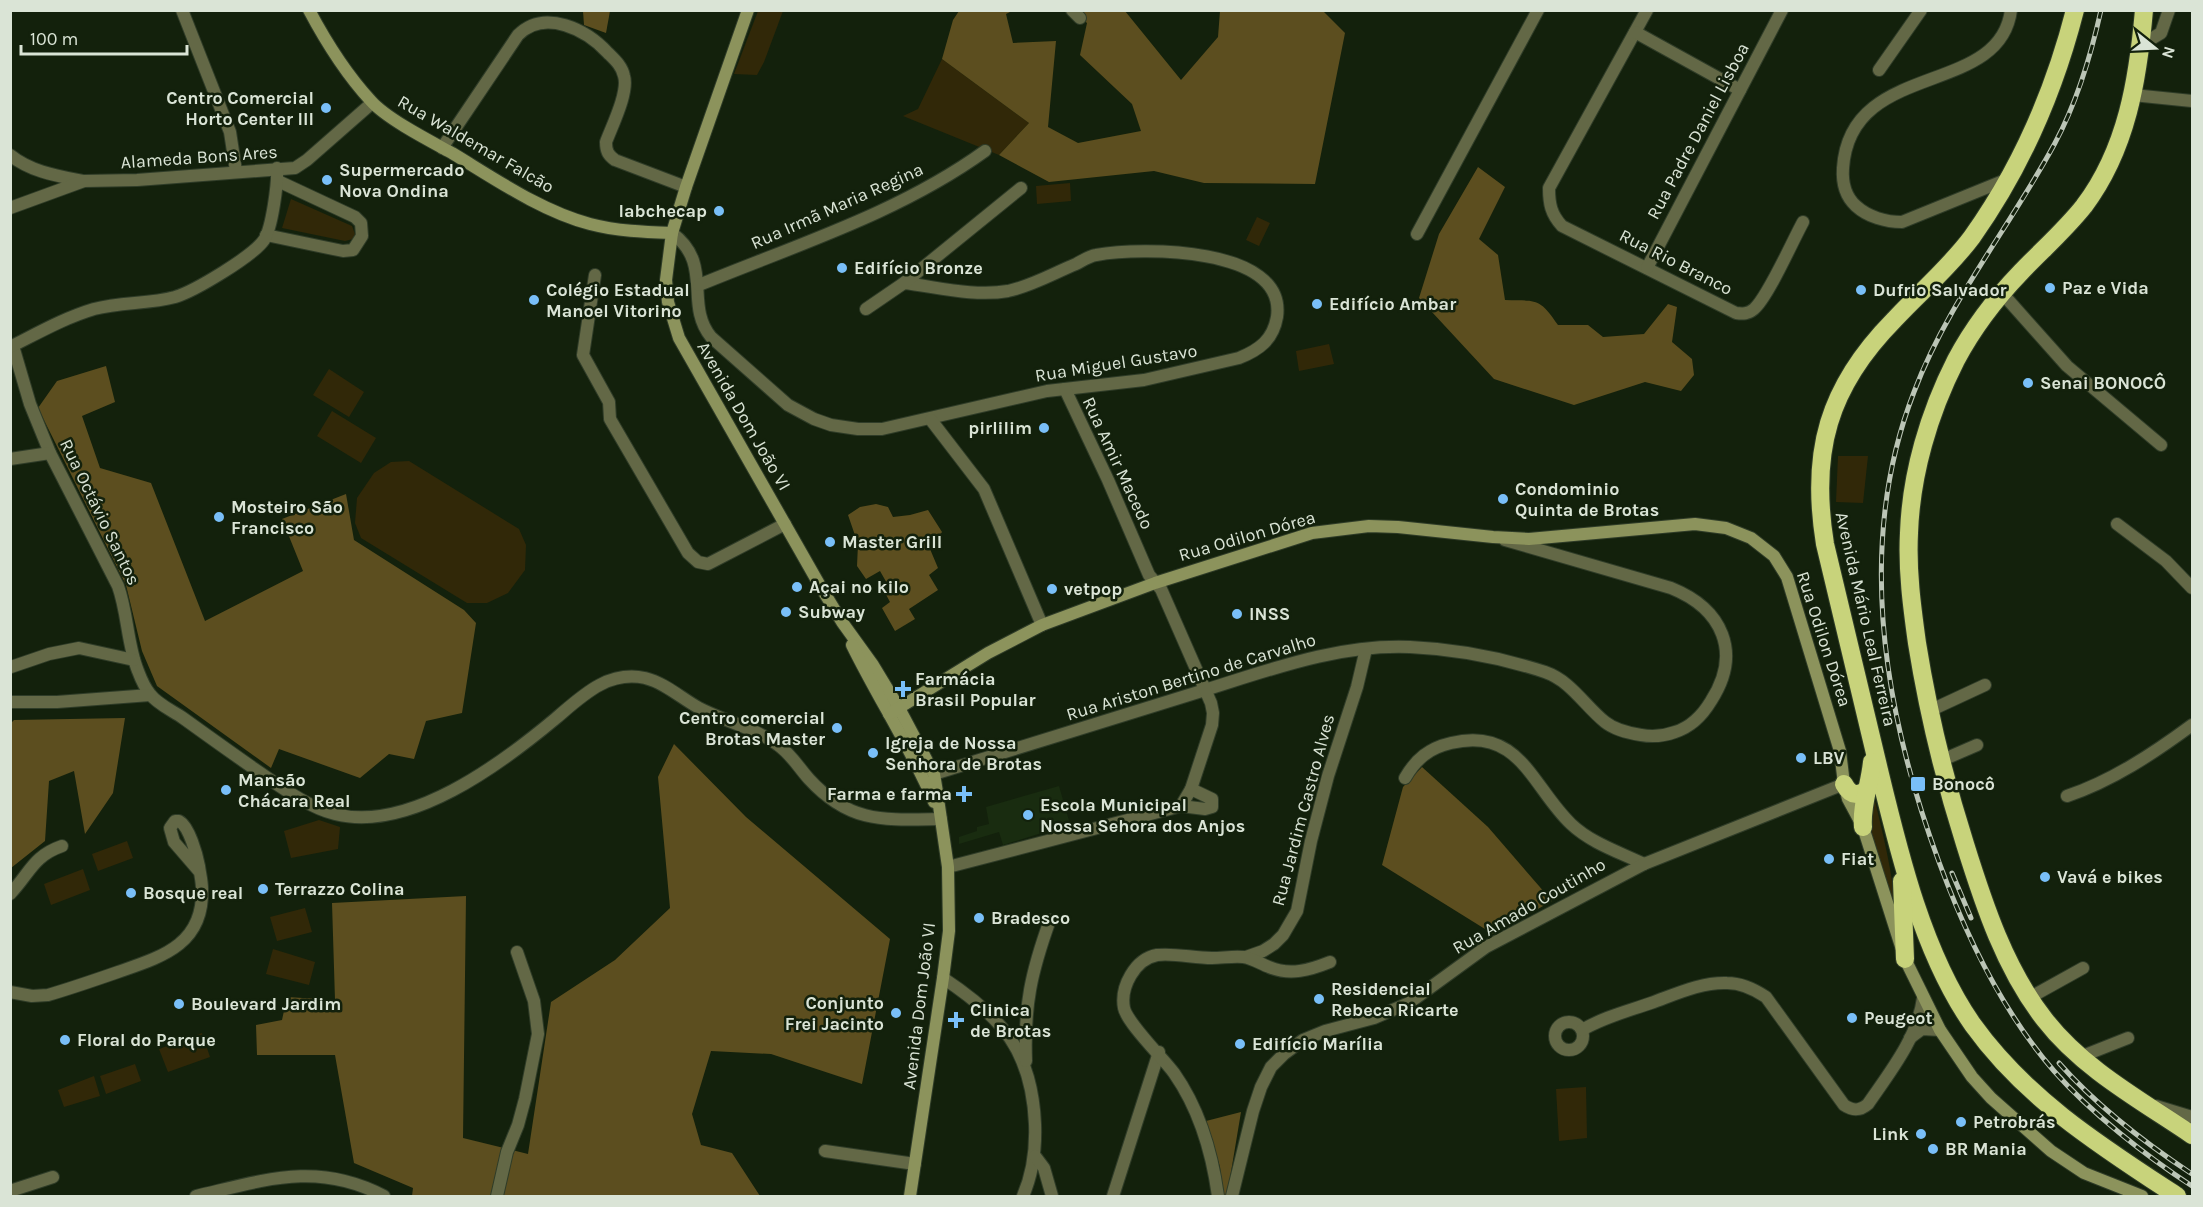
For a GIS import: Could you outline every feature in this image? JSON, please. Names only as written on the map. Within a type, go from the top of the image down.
[{"type":"highway","name":"Avenida Mário Leal Ferreira","points":[[2075,10],[2058,71],[2042,113],[2009,179],[1955,260],[1877,338],[1852,371],[1838,398],[1822,449],[1819,498],[1825,544],[1899,849],[1924,927],[1942,970],[1972,1024],[1991,1048],[2036,1095],[2064,1120],[2177,1197]]},
{"type":"highway","points":[[2144,10],[2133,95],[2118,142],[2097,186],[2069,223],[2002,293],[1971,336],[1946,383],[1925,438],[1914,487],[1909,534],[1910,587],[1929,711],[1940,761],[1988,913],[2011,967],[2030,999],[2059,1037],[2080,1057],[2193,1135]]},
{"type":"highway","points":[[1863,827],[1863,809],[1869,788],[1874,748]]},
{"type":"highway","points":[[1844,784],[1848,791],[1855,795],[1869,788]]},
{"type":"highway","points":[[1899,849],[1904,904],[1905,959]]},
{"type":"street","points":[[182,10],[230,132],[236,171]]},
{"type":"street","name":"Rua Waldemar Falcão","points":[[309,10],[327,44],[372,103],[442,148],[530,199],[563,215],[614,230],[672,233]]},
{"type":"street","name":"Avenida Dom João VI","points":[[748,10],[672,233],[666,280],[670,310],[679,338],[842,622],[853,646],[934,774],[948,867],[949,931],[944,978],[910,1197]]},
{"type":"street","points":[[1417,234],[1538,10]]},
{"type":"street","points":[[1647,10],[1635,32],[1740,90]]},
{"type":"street","name":"Rua Padre Daniel Lisboa","points":[[1647,268],[1782,10]]},
{"type":"street","points":[[1879,70],[1921,10]]},
{"type":"street","points":[[2009,179],[1902,222],[1891,222],[1857,207],[1844,189],[1842,175],[1845,154],[1854,128],[1874,107],[1904,89],[1981,58],[1997,44],[2004,34],[2011,10]]},
{"type":"street","points":[[2141,45],[2161,33],[2169,10]]},
{"type":"street","points":[[442,148],[523,29],[531,26],[557,24],[588,34],[620,66],[624,76],[625,87],[606,142],[606,150],[610,157],[686,187]]},
{"type":"street","name":"Rua Rio Branco","points":[[1635,32],[1549,188],[1551,210],[1562,226],[1736,313],[1744,314],[1753,310],[1765,294],[1803,222]]},
{"type":"street","points":[[2133,95],[2193,101]]},
{"type":"street","name":"Alameda Bons Ares","points":[[10,208],[84,181],[137,180],[236,171],[277,175],[299,166],[372,103]]},
{"type":"street","name":"Rua Irmã Maria Regina","points":[[699,285],[896,205],[962,168],[985,152]]},
{"type":"street","points":[[10,155],[41,172],[84,181]]},
{"type":"street","points":[[12,346],[78,314],[122,304],[176,296],[193,290],[260,244],[266,235],[277,175],[355,217],[361,223],[362,237],[353,249],[344,251],[266,235]]},
{"type":"street","points":[[866,309],[904,283],[1021,188]]},
{"type":"street","name":"Rua Miguel Gustavo","points":[[672,233],[688,248],[693,260],[699,285],[699,319],[711,337],[788,405],[814,419],[851,429],[882,429],[931,420],[987,404],[1065,389],[1143,380],[1239,358],[1253,353],[1265,344],[1274,331],[1277,315],[1271,290],[1257,273],[1230,262],[1158,251],[1126,251],[1094,255],[1022,288],[1006,291],[969,291],[904,283]]},
{"type":"street","points":[[595,275],[583,355],[609,402],[610,419],[688,552],[698,562],[708,564],[785,524]]},
{"type":"street","points":[[2002,293],[2067,366],[2161,445]]},
{"type":"street","name":"Rua Octávio Santos","points":[[12,346],[30,404],[50,453],[118,586],[134,660],[150,695]]},
{"type":"street","name":"Rua Amir Macedo","points":[[1065,389],[1149,575],[1161,589],[1213,713],[1212,725],[1191,789],[1181,806]]},
{"type":"street","points":[[931,420],[984,489],[1042,625]]},
{"type":"street","points":[[10,459],[50,453]]},
{"type":"street","name":"Rua Odilon Dórea","points":[[894,711],[988,653],[1042,625],[1155,583],[1312,533],[1369,526],[1529,539],[1695,524],[1726,528],[1751,538],[1774,556],[1787,577],[1840,751],[1848,800],[1863,827],[1905,959],[1940,1030],[1972,1077],[2022,1127],[2069,1164],[2142,1197]]},
{"type":"street","points":[[2117,524],[2166,561],[2193,588]]},
{"type":"street","name":"Rua Ariston Bertino de Carvalho","points":[[934,774],[1274,667],[1323,655],[1366,649],[1408,647],[1437,649],[1481,656],[1546,672],[1564,682],[1604,721],[1625,732],[1658,736],[1673,733],[1697,720],[1717,692],[1726,661],[1721,631],[1716,620],[1705,607],[1671,588],[1492,537]]},
{"type":"street","points":[[10,667],[49,654],[79,648],[134,660]]},
{"type":"street","name":"Rua Jardim Castro Alves","points":[[1246,957],[1274,944],[1283,935],[1297,911],[1311,841],[1328,776],[1357,687],[1366,649]]},
{"type":"street","points":[[10,702],[57,702],[150,695],[295,795],[335,814],[373,817],[408,810],[443,796],[490,768],[531,739],[595,686],[620,678],[645,678],[714,716],[766,737],[779,745],[823,792],[856,814],[891,820],[941,819]]},
{"type":"street","points":[[1929,711],[1985,685]]},
{"type":"street","name":"Avenida Dom João VI","points":[[894,711],[941,819]]},
{"type":"street","points":[[2067,796],[2111,778],[2193,725]]},
{"type":"street","points":[[1405,778],[1424,754],[1439,746],[1474,740],[1504,747],[1527,766],[1570,823],[1587,837],[1644,864]]},
{"type":"street","points":[[1940,761],[1977,745]]},
{"type":"street","name":"Rua Amado Coutinho","points":[[1232,1197],[1252,1111],[1261,1087],[1271,1067],[1303,1040],[1325,1031],[1392,1012],[1409,1003],[1486,947],[1644,864],[1844,784]]},
{"type":"street","points":[[948,867],[1181,806],[1205,809],[1212,807],[1212,799],[1191,789]]},
{"type":"street","points":[[10,894],[36,860],[47,851],[62,846]]},
{"type":"street","points":[[10,992],[32,996],[48,995],[152,960],[170,953],[181,944],[190,933],[197,918],[203,892],[199,871],[187,847]]},
{"type":"street","points":[[1023,1197],[1035,1156],[1035,1111],[1026,1066],[1025,1030],[1028,996],[1033,972],[1050,920]]},
{"type":"street","points":[[497,1197],[507,1152],[525,1099],[538,1034],[534,1001],[517,952]]},
{"type":"street","points":[[1218,1197],[1214,1166],[1187,1093],[1158,1053],[1129,1020],[1124,1010],[1127,983],[1134,970],[1143,961],[1152,956],[1165,954],[1209,958],[1246,957],[1275,970],[1291,972],[1330,962]]},
{"type":"street","points":[[2030,999],[2083,968]]},
{"type":"street","points":[[944,978],[986,1010],[1015,1044],[1026,1066]]},
{"type":"street","points":[[1582,1030],[1601,1020],[1700,986],[1730,982],[1743,985],[1755,989],[1766,997],[1844,1105],[1855,1110],[1863,1109],[1868,1104],[1910,1039],[1923,998]]},
{"type":"street","points":[[1910,1039],[1922,1029],[1940,1030]]},
{"type":"street","points":[[2080,1057],[2128,1038]]},
{"type":"street","points":[[1113,1197],[1158,1053]]},
{"type":"street","points":[[2144,1102],[2193,1117]]},
{"type":"street","points":[[825,1151],[915,1164]]},
{"type":"street","points":[[1035,1156],[1044,1168],[1052,1197]]},
{"type":"street","points":[[196,1197],[259,1181],[307,1176],[347,1180],[384,1197]]},
{"type":"street","points":[[10,1191],[53,1177]]},
{"type":"shaded area","points":[[583,11],[610,11],[606,33],[584,25]]},
{"type":"shaded area","points":[[758,11],[783,11],[757,75],[734,74]]},
{"type":"shaded area","points":[[959,11],[1012,11],[1006,14],[1013,43],[1056,41],[1048,127],[1078,143],[1141,131],[1132,104],[1080,55],[1087,23],[1073,11],[1125,11],[1181,80],[1218,37],[1220,11],[1323,11],[1345,33],[1315,184],[1204,183],[1154,171],[1049,182],[999,155],[1029,123],[942,59],[953,20]]},
{"type":"shaded area","points":[[942,59],[1029,123],[999,155],[903,116],[918,109]]},
{"type":"shaded area","points":[[1478,167],[1505,187],[1479,239],[1498,255],[1505,300],[1536,302],[1546,309],[1558,325],[1588,325],[1603,337],[1644,334],[1668,304],[1677,307],[1672,342],[1692,359],[1694,375],[1681,391],[1645,382],[1574,405],[1494,379],[1419,298],[1439,234]]},
{"type":"shaded area","points":[[1070,183],[1071,201],[1037,204],[1036,186]]},
{"type":"shaded area","points":[[291,199],[352,226],[355,234],[353,239],[345,241],[282,228]]},
{"type":"shaded area","points":[[1257,217],[1270,223],[1259,246],[1246,240]]},
{"type":"shaded area","points":[[1329,344],[1334,364],[1299,371],[1296,351]]},
{"type":"shaded area","points":[[106,366],[115,402],[82,416],[100,468],[151,483],[205,621],[303,571],[282,519],[346,494],[354,540],[464,610],[476,623],[462,713],[426,721],[414,759],[389,754],[360,778],[279,749],[271,768],[157,686],[142,651],[126,585],[38,408],[57,381]]},
{"type":"shaded area","points":[[329,369],[364,392],[349,417],[313,395]]},
{"type":"shaded area","points":[[332,411],[376,438],[361,463],[317,436]]},
{"type":"shaded area","points":[[1838,456],[1868,456],[1863,503],[1836,502]]},
{"type":"shaded area","points":[[409,461],[519,529],[526,545],[525,570],[508,593],[487,603],[467,603],[361,538],[355,523],[357,498],[374,473],[391,462]]},
{"type":"shaded area","points":[[876,504],[888,507],[893,517],[928,510],[942,532],[930,549],[938,568],[929,575],[938,590],[909,609],[915,619],[895,631],[882,608],[890,602],[883,589],[888,585],[880,571],[866,579],[857,566],[858,544],[848,515],[860,507]]},
{"type":"shaded area","points":[[125,718],[113,793],[85,834],[74,771],[49,781],[45,841],[11,868],[11,723],[14,720]]},
{"type":"shaded area","points":[[674,744],[746,817],[890,939],[862,1084],[771,1054],[711,1051],[692,1114],[701,1145],[732,1153],[760,1196],[412,1196],[413,1188],[354,1163],[335,1055],[257,1055],[256,1025],[282,1020],[287,997],[335,1000],[332,903],[466,896],[463,1138],[528,1154],[551,1002],[615,960],[670,908],[658,777]]},
{"type":"shaded area","points":[[1422,767],[1488,827],[1552,901],[1493,934],[1382,865],[1403,787]]},
{"type":"shaded area","name":"Escola Municipal Nossa Sehora dos Anjos","points":[[1059,786],[1070,824],[1003,845],[999,832],[959,844],[959,837],[977,831],[977,827],[989,824],[986,807]]},
{"type":"shaded area","points":[[1873,793],[1890,869],[1896,915],[1866,816]]},
{"type":"shaded area","points":[[319,820],[340,827],[338,849],[291,858],[284,831]]},
{"type":"shaded area","points":[[127,841],[133,858],[98,871],[92,854]]},
{"type":"shaded area","points":[[83,869],[90,890],[51,905],[44,884]]},
{"type":"shaded area","points":[[305,908],[312,932],[277,941],[270,917]]},
{"type":"shaded area","points":[[273,949],[315,962],[309,985],[266,974]]},
{"type":"shaded area","points":[[202,1033],[210,1057],[168,1072],[159,1049]]},
{"type":"shaded area","points":[[135,1064],[141,1081],[106,1094],[100,1076]]},
{"type":"shaded area","points":[[94,1076],[100,1096],[64,1107],[58,1090]]},
{"type":"shaded area","points":[[1586,1087],[1587,1138],[1559,1141],[1556,1089]]},
{"type":"shaded area","points":[[1241,1112],[1227,1196],[1223,1196],[1220,1167],[1206,1121]]},
{"type":"railway","points":[[2101,10],[2082,78],[2063,127],[1944,327],[1914,392],[1896,450],[1885,509],[1881,568],[1884,628],[1891,688],[1920,805],[1950,890],[1987,972],[2035,1048],[2069,1087],[2120,1133],[2192,1186]]},
{"type":"railway","points":[[1952,873],[1971,918]]},
{"type":"railway","points":[[2059,1063],[2122,1123],[2192,1174]]},
{"type":"place","name":"Centro Comercial Horto Center III","points":[[326,108]]},
{"type":"place","name":"Supermercado Nova Ondina","points":[[327,180]]},
{"type":"place","name":"labchecap","points":[[719,211]]},
{"type":"place","name":"Edifício Bronze","points":[[842,268]]},
{"type":"place","name":"Paz e Vida","points":[[2050,288]]},
{"type":"place","name":"Dufrio Salvador","points":[[1861,290]]},
{"type":"place","name":"Colégio Estadual Manoel Vitorino","points":[[534,300]]},
{"type":"place","name":"Edifício Ambar","points":[[1317,304]]},
{"type":"place","name":"Senai BONOCÔ","points":[[2028,383]]},
{"type":"place","name":"pirlilim","points":[[1044,428]]},
{"type":"place","name":"Condominio Quinta de Brotas","points":[[1503,499]]},
{"type":"place","name":"Mosteiro São Francisco","points":[[219,517]]},
{"type":"place","name":"Master Grill","points":[[830,542]]},
{"type":"place","name":"Açai no kilo","points":[[797,587]]},
{"type":"place","name":"vetpop","points":[[1052,589]]},
{"type":"place","name":"Subway","points":[[786,612]]},
{"type":"place","name":"INSS","points":[[1237,614]]},
{"type":"place","name":"Farmácia Brasil Popular","points":[[903,689]]},
{"type":"place","name":"Centro comercial Brotas Master","points":[[837,728]]},
{"type":"place","name":"Igreja de Nossa Senhora de Brotas","points":[[873,753]]},
{"type":"place","name":"LBV","points":[[1801,758]]},
{"type":"place","name":"Bonocô","points":[[1918,784]]},
{"type":"place","name":"Mansão Chácara Real","points":[[226,790]]},
{"type":"place","name":"Farma e farma","points":[[964,794]]},
{"type":"place","name":"Escola Municipal Nossa Sehora dos Anjos","points":[[1028,815]]},
{"type":"place","name":"Fiat","points":[[1829,859]]},
{"type":"place","name":"Vavá e bikes","points":[[2045,877]]},
{"type":"place","name":"Terrazzo Colina","points":[[263,889]]},
{"type":"place","name":"Bosque real","points":[[131,893]]},
{"type":"place","name":"Bradesco","points":[[979,918]]},
{"type":"place","name":"Residencial Rebeca Ricarte","points":[[1319,999]]},
{"type":"place","name":"Boulevard Jardim","points":[[179,1004]]},
{"type":"place","name":"Conjunto Frei Jacinto","points":[[896,1013]]},
{"type":"place","name":"Peugeot","points":[[1852,1018]]},
{"type":"place","name":"Clinica de Brotas","points":[[956,1020]]},
{"type":"place","name":"Floral do Parque","points":[[65,1040]]},
{"type":"place","name":"Edifício Marília","points":[[1240,1044]]},
{"type":"place","name":"Petrobrás","points":[[1961,1122]]},
{"type":"place","name":"Link","points":[[1921,1134]]},
{"type":"place","name":"BR Mania","points":[[1933,1149]]}]
